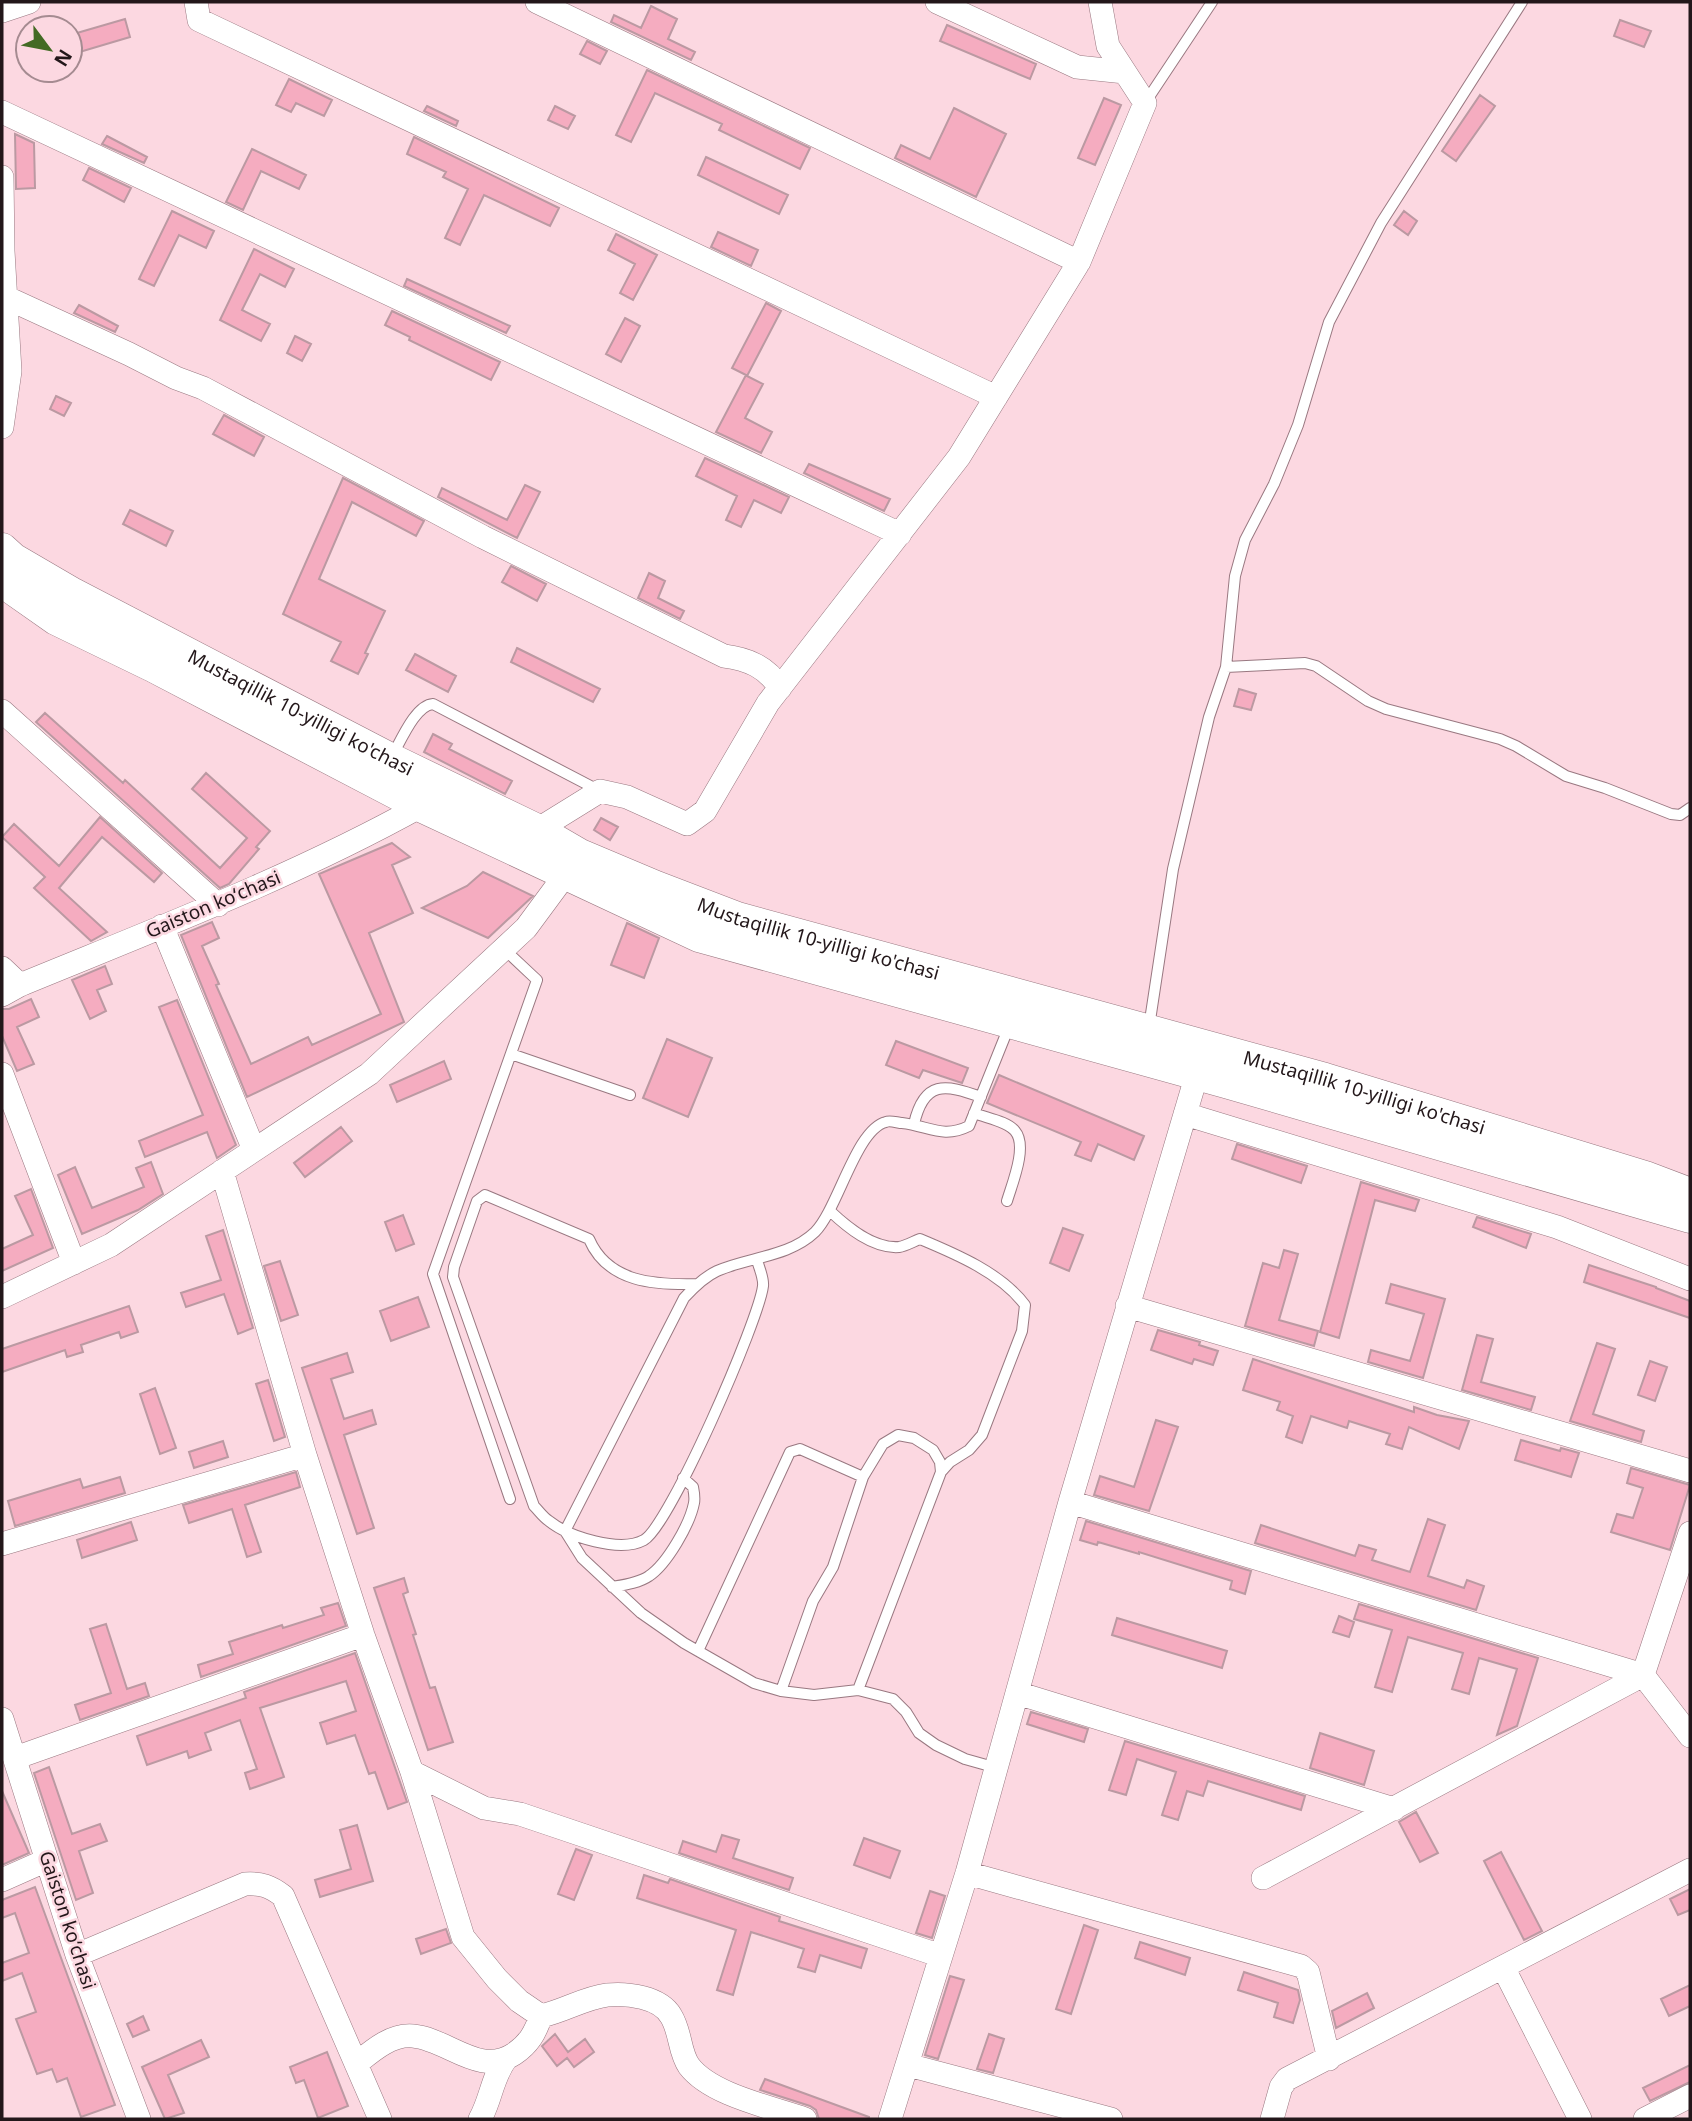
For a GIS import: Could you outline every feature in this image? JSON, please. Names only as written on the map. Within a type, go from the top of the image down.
[{"type":"main road","name":"Mustaqillik 10-yilligi ko'chasi","points":[[2,549],[13,559],[73,594],[390,759],[537,830],[573,864],[699,936],[1197,1073],[1690,1217]]},
{"type":"main road","name":"Mustaqillik 10-yilligi ko'chasi","points":[[2,581],[56,619],[153,666],[421,806],[573,864],[656,887],[737,918],[1338,1083],[1645,1177],[1690,1194]]},
{"type":"street","points":[[2,11],[30,2]]},
{"type":"street","points":[[196,2],[199,20],[996,397]]},
{"type":"street","points":[[537,2],[1079,262]]},
{"type":"street","points":[[937,2],[1077,67],[1125,72]]},
{"type":"street","points":[[537,830],[600,791],[627,797],[687,824],[705,811],[768,704],[959,457],[1079,262],[1145,103],[1108,46],[1100,2]]},
{"type":"street","points":[[2,112],[900,534]]},
{"type":"street","points":[[2,177],[2,250],[10,370],[2,427]]},
{"type":"street","points":[[5,297],[176,378],[203,388],[484,537],[724,656],[743,658],[772,675],[780,688]]},
{"type":"street","points":[[2,711],[218,905]]},
{"type":"street","name":"Gaiston koʻchasi","points":[[11,990],[218,905],[363,838],[421,806]]},
{"type":"street","points":[[2,1297],[111,1245],[369,1074],[526,928],[573,864]]},
{"type":"street","points":[[162,926],[254,1150]]},
{"type":"street","points":[[2,968],[11,990]]},
{"type":"street","points":[[890,2119],[967,1873],[1070,1503],[1197,1073]]},
{"type":"street","points":[[2,1074],[74,1263]]},
{"type":"street","points":[[1185,1114],[1557,1227],[1690,1279]]},
{"type":"street","points":[[222,1171],[305,1455],[363,1636],[412,1772],[463,1937],[497,1979],[519,2001],[541,2016],[607,1995],[637,1997],[656,2002],[669,2012],[680,2032],[683,2054],[689,2066],[704,2079],[720,2089],[805,2119]]},
{"type":"street","points":[[1127,1306],[1690,1471]]},
{"type":"street","points":[[2,1544],[305,1455]]},
{"type":"street","points":[[1070,1503],[1643,1675],[1690,1736]]},
{"type":"street","points":[[1263,1878],[1643,1675],[1690,1533]]},
{"type":"street","points":[[15,1758],[363,1636]]},
{"type":"street","points":[[1017,1693],[1394,1809]]},
{"type":"street","name":"Gaiston koʻchasi","points":[[2,1719],[78,1955],[139,2119]]},
{"type":"street","points":[[412,1772],[484,1808],[520,1814],[941,1956]]},
{"type":"street","points":[[2,1881],[47,1860]]},
{"type":"street","points":[[1272,2119],[1281,2087],[1287,2079],[1504,1969],[1690,1870]]},
{"type":"street","points":[[967,1873],[1301,1966],[1308,1972],[1329,2059]]},
{"type":"street","points":[[78,1955],[245,1884],[260,1883],[267,1886],[283,1896],[380,2119]]},
{"type":"street","points":[[1504,1969],[1580,2119]]},
{"type":"street","points":[[480,2119],[499,2069],[506,2059],[524,2047],[535,2034],[541,2016]]},
{"type":"street","points":[[356,2064],[398,2037],[413,2036],[482,2062],[506,2059]]},
{"type":"street","points":[[908,2065],[1111,2119]]},
{"type":"street","points":[[1645,2119],[1690,2096]]},
{"type":"lane","points":[[1145,103],[1212,2]]},
{"type":"lane","points":[[1149,1030],[1173,869],[1209,717],[1226,667],[1235,576],[1245,540],[1274,484],[1298,425],[1329,322],[1381,223],[1522,2]]},
{"type":"lane","points":[[1226,667],[1296,662],[1316,666],[1368,701],[1386,709],[1500,739],[1566,776],[1671,814],[1680,815],[1690,808]]},
{"type":"lane","points":[[390,759],[417,712],[426,705],[433,704],[600,791]]},
{"type":"lane","points":[[503,949],[537,981],[433,1274],[510,1499]]},
{"type":"lane","points":[[565,1531],[684,1297],[697,1284],[718,1271],[757,1260],[802,1242],[817,1230],[830,1211],[870,1132],[887,1121],[914,1124],[947,1134],[969,1126],[1011,1021]]},
{"type":"lane","points":[[511,1054],[630,1095]]},
{"type":"lane","points":[[914,1124],[917,1110],[926,1095],[937,1088],[951,1086],[981,1097]]},
{"type":"lane","points":[[975,1113],[1015,1130],[1020,1141],[1019,1162],[1007,1201]]},
{"type":"lane","points":[[697,1284],[640,1281],[607,1266],[597,1255],[589,1239],[485,1195],[477,1201],[453,1277],[534,1506],[549,1522],[595,1542],[620,1545],[645,1539],[664,1515],[702,1444],[746,1338],[763,1284],[757,1260]]},
{"type":"lane","points":[[830,1211],[849,1229],[873,1242],[899,1247],[920,1238],[952,1252],[991,1276],[1025,1305],[1022,1331],[982,1435],[969,1450],[940,1472]]},
{"type":"lane","points":[[781,1691],[813,1601],[833,1567],[863,1477],[883,1444],[898,1435],[914,1438],[933,1450],[940,1462],[940,1472],[858,1690]]},
{"type":"lane","points":[[698,1651],[790,1452],[800,1449],[863,1477]]},
{"type":"lane","points":[[612,1587],[627,1585],[649,1576],[669,1555],[685,1527],[695,1501],[693,1487],[683,1478]]},
{"type":"lane","points":[[565,1531],[582,1558],[641,1613],[698,1651],[754,1683],[781,1691],[814,1695],[858,1690],[893,1699],[906,1712],[919,1733],[936,1745],[965,1759],[997,1768]]},
{"type":"building","points":[[651,6],[677,19],[668,39],[695,52],[691,60],[611,22],[614,15],[641,28]]},
{"type":"building","points":[[125,19],[130,37],[84,51],[84,31]]},
{"type":"building","points":[[1620,20],[1651,31],[1644,47],[1614,36]]},
{"type":"building","points":[[947,25],[1036,64],[1030,79],[940,41]]},
{"type":"building","points":[[587,41],[607,51],[600,64],[580,54]]},
{"type":"building","points":[[647,70],[810,148],[800,169],[719,130],[722,124],[655,93],[631,142],[616,135]]},
{"type":"building","points":[[289,79],[332,100],[324,116],[296,103],[291,112],[276,105]]},
{"type":"building","points":[[1480,95],[1495,106],[1456,161],[1442,151]]},
{"type":"building","points":[[1104,98],[1121,105],[1095,165],[1078,158]]},
{"type":"building","points":[[427,106],[458,121],[456,126],[424,111]]},
{"type":"building","points":[[555,106],[575,116],[568,129],[548,120]]},
{"type":"building","points":[[954,108],[1006,134],[976,197],[895,158],[901,145],[930,159]]},
{"type":"building","points":[[15,134],[34,143],[35,188],[16,189]]},
{"type":"building","points":[[107,136],[147,157],[144,163],[102,144]]},
{"type":"building","points":[[414,137],[559,208],[550,226],[484,195],[460,245],[445,238],[468,189],[443,177],[446,172],[407,154]]},
{"type":"building","points":[[252,149],[306,175],[299,189],[261,171],[243,210],[226,202]]},
{"type":"building","points":[[706,157],[788,195],[779,214],[698,175]]},
{"type":"building","points":[[89,168],[131,188],[124,202],[83,180]]},
{"type":"building","points":[[172,211],[214,231],[206,248],[179,235],[154,286],[139,279]]},
{"type":"building","points":[[1404,211],[1417,221],[1408,235],[1394,225]]},
{"type":"building","points":[[718,232],[758,250],[751,266],[711,247]]},
{"type":"building","points":[[616,234],[657,255],[633,300],[620,293],[635,264],[608,250]]},
{"type":"building","points":[[254,249],[294,269],[285,287],[260,274],[242,310],[270,324],[261,341],[220,320]]},
{"type":"building","points":[[407,279],[510,326],[506,333],[404,286]]},
{"type":"building","points":[[766,303],[781,311],[747,376],[763,384],[745,418],[772,432],[761,453],[716,432],[746,375],[732,368]]},
{"type":"building","points":[[79,305],[118,326],[115,332],[74,313]]},
{"type":"building","points":[[392,311],[500,362],[491,380],[409,340],[410,337],[385,325]]},
{"type":"building","points":[[625,318],[640,326],[621,362],[606,354]]},
{"type":"building","points":[[295,336],[311,344],[302,361],[287,353]]},
{"type":"building","points":[[56,396],[71,403],[64,416],[50,409]]},
{"type":"building","points":[[224,415],[264,437],[254,456],[213,434]]},
{"type":"building","points":[[705,458],[789,497],[781,513],[754,500],[741,527],[726,520],[737,496],[696,476]]},
{"type":"building","points":[[809,464],[890,499],[884,511],[804,473]]},
{"type":"building","points":[[343,478],[424,521],[416,536],[352,502],[319,579],[385,611],[358,674],[331,661],[341,642],[283,614]]},
{"type":"building","points":[[525,485],[540,492],[517,538],[438,497],[442,488],[507,520]]},
{"type":"building","points":[[130,510],[173,531],[166,546],[123,524]]},
{"type":"building","points":[[511,566],[546,584],[537,601],[502,582]]},
{"type":"building","points":[[649,573],[665,581],[658,598],[684,611],[680,619],[638,598]]},
{"type":"building","points":[[517,648],[600,689],[593,702],[511,662]]},
{"type":"building","points":[[415,654],[456,676],[448,692],[406,670]]},
{"type":"building","points":[[1239,689],[1256,694],[1251,710],[1234,706]]},
{"type":"building","points":[[45,713],[123,783],[125,780],[220,868],[247,838],[192,789],[206,773],[270,831],[256,847],[259,849],[229,884],[220,888],[36,722]]},
{"type":"building","points":[[433,734],[452,744],[449,749],[512,781],[505,794],[424,752]]},
{"type":"building","points":[[100,817],[162,873],[154,882],[102,837],[59,888],[107,932],[91,941],[34,888],[45,877],[2,837],[14,824],[59,866]]},
{"type":"building","points":[[601,818],[618,827],[610,840],[594,830]]},
{"type":"building","points":[[392,843],[410,857],[392,865],[413,913],[369,933],[404,1022],[247,1097],[181,935],[212,922],[219,938],[202,946],[251,1064],[308,1037],[312,1045],[381,1014],[319,874]]},
{"type":"building","points":[[483,872],[533,896],[488,938],[422,908],[467,886]]},
{"type":"building","points":[[627,923],[659,938],[644,978],[611,965]]},
{"type":"building","points":[[105,966],[112,984],[97,990],[106,1011],[90,1019],[72,980]]},
{"type":"building","points":[[31,999],[39,1017],[17,1027],[34,1064],[17,1071],[2,1036],[2,1009],[9,1009]]},
{"type":"building","points":[[177,1000],[236,1145],[217,1158],[207,1132],[145,1157],[139,1141],[203,1115],[159,1007]]},
{"type":"building","points":[[667,1039],[712,1058],[688,1117],[643,1098]]},
{"type":"building","points":[[896,1041],[968,1068],[962,1083],[923,1070],[919,1078],[886,1065]]},
{"type":"building","points":[[444,1061],[451,1079],[397,1102],[390,1085]]},
{"type":"building","points":[[999,1075],[1144,1136],[1134,1160],[1098,1144],[1091,1161],[1075,1155],[1081,1142],[987,1103]]},
{"type":"building","points":[[341,1127],[352,1141],[305,1177],[294,1163]]},
{"type":"building","points":[[1237,1144],[1307,1166],[1301,1183],[1232,1159]]},
{"type":"building","points":[[151,1162],[163,1194],[138,1210],[82,1234],[58,1175],[75,1167],[92,1208],[144,1187],[136,1168]]},
{"type":"building","points":[[1361,1182],[1419,1200],[1415,1211],[1375,1200],[1339,1338],[1320,1332]]},
{"type":"building","points":[[31,1189],[53,1248],[2,1271],[2,1249],[33,1235],[15,1196]]},
{"type":"building","points":[[403,1215],[414,1244],[396,1251],[385,1222]]},
{"type":"building","points":[[1477,1217],[1531,1234],[1526,1248],[1473,1227]]},
{"type":"building","points":[[1063,1228],[1083,1235],[1069,1271],[1050,1263]]},
{"type":"building","points":[[223,1230],[253,1328],[238,1334],[224,1294],[186,1307],[181,1293],[221,1280],[206,1236]]},
{"type":"building","points":[[1284,1250],[1298,1254],[1279,1320],[1318,1331],[1314,1346],[1245,1326],[1263,1263],[1279,1268]]},
{"type":"building","points":[[280,1261],[298,1315],[281,1321],[264,1266]]},
{"type":"building","points":[[1589,1265],[1690,1301],[1690,1318],[1584,1282]]},
{"type":"building","points":[[1391,1284],[1445,1299],[1423,1378],[1368,1362],[1371,1350],[1410,1361],[1424,1314],[1386,1303]]},
{"type":"building","points":[[418,1297],[429,1327],[391,1341],[380,1311]]},
{"type":"building","points":[[129,1306],[138,1332],[121,1338],[119,1332],[81,1345],[83,1352],[67,1357],[65,1350],[2,1372],[2,1349]]},
{"type":"building","points":[[1158,1330],[1200,1342],[1199,1345],[1218,1351],[1213,1365],[1194,1359],[1192,1364],[1151,1350]]},
{"type":"building","points":[[1477,1335],[1493,1339],[1481,1382],[1535,1397],[1531,1410],[1462,1390]]},
{"type":"building","points":[[1597,1343],[1615,1349],[1593,1414],[1644,1431],[1641,1442],[1570,1421]]},
{"type":"building","points":[[347,1353],[353,1372],[331,1379],[344,1419],[372,1410],[376,1424],[344,1435],[374,1528],[357,1534],[302,1368]]},
{"type":"building","points":[[1253,1359],[1414,1412],[1414,1407],[1469,1421],[1459,1449],[1409,1427],[1402,1449],[1386,1444],[1390,1434],[1349,1421],[1347,1428],[1311,1416],[1302,1443],[1286,1437],[1293,1416],[1277,1410],[1280,1402],[1243,1390]]},
{"type":"building","points":[[1650,1361],[1667,1367],[1655,1401],[1638,1395]]},
{"type":"building","points":[[268,1380],[285,1437],[274,1441],[256,1384]]},
{"type":"building","points":[[155,1388],[176,1448],[160,1454],[140,1394]]},
{"type":"building","points":[[1156,1420],[1178,1427],[1149,1511],[1094,1495],[1100,1476],[1134,1487]]},
{"type":"building","points":[[1521,1440],[1560,1451],[1561,1448],[1579,1453],[1571,1477],[1515,1460]]},
{"type":"building","points":[[223,1441],[228,1457],[194,1468],[189,1452]]},
{"type":"building","points":[[1631,1468],[1690,1485],[1670,1550],[1611,1532],[1617,1514],[1633,1518],[1643,1488],[1627,1483]]},
{"type":"building","points":[[296,1472],[300,1487],[245,1505],[261,1552],[247,1557],[232,1509],[189,1523],[183,1505]]},
{"type":"building","points":[[120,1477],[125,1493],[15,1526],[8,1501],[80,1479],[83,1488]]},
{"type":"building","points":[[1428,1519],[1445,1525],[1428,1576],[1464,1588],[1467,1580],[1484,1586],[1476,1610],[1255,1543],[1261,1525],[1355,1556],[1359,1545],[1376,1550],[1372,1560],[1410,1572]]},
{"type":"building","points":[[1086,1521],[1251,1571],[1245,1594],[1230,1589],[1232,1581],[1139,1552],[1080,1540]]},
{"type":"building","points":[[131,1522],[137,1540],[82,1558],[77,1540]]},
{"type":"building","points":[[404,1578],[408,1592],[403,1594],[416,1634],[413,1635],[430,1688],[435,1687],[453,1742],[428,1750],[374,1588]]},
{"type":"building","points":[[338,1603],[346,1626],[201,1677],[198,1665],[233,1654],[229,1642],[324,1615],[321,1608]]},
{"type":"building","points":[[1359,1604],[1538,1658],[1517,1726],[1497,1735],[1517,1669],[1479,1658],[1469,1694],[1452,1689],[1463,1653],[1408,1637],[1392,1692],[1375,1687],[1392,1630],[1354,1619]]},
{"type":"building","points":[[1339,1616],[1354,1622],[1349,1637],[1333,1632]]},
{"type":"building","points":[[1117,1618],[1227,1651],[1222,1668],[1112,1635]]},
{"type":"building","points":[[106,1624],[127,1689],[145,1683],[149,1696],[80,1720],[75,1705],[111,1693],[90,1629]]},
{"type":"building","points":[[355,1653],[407,1802],[388,1809],[375,1772],[369,1774],[355,1735],[327,1744],[320,1723],[356,1711],[346,1681],[260,1708],[284,1777],[250,1789],[245,1773],[257,1769],[240,1720],[205,1733],[211,1750],[189,1758],[187,1751],[147,1765],[137,1736],[246,1698],[244,1692]]},
{"type":"building","points":[[1031,1712],[1088,1729],[1084,1742],[1027,1724]]},
{"type":"building","points":[[1320,1733],[1374,1751],[1364,1785],[1310,1768]]},
{"type":"building","points":[[1125,1741],[1305,1796],[1301,1810],[1208,1781],[1203,1796],[1187,1791],[1178,1820],[1162,1815],[1176,1772],[1137,1759],[1126,1795],[1109,1790]]},
{"type":"building","points":[[49,1767],[72,1834],[100,1824],[107,1841],[79,1851],[93,1893],[76,1900],[34,1773]]},
{"type":"building","points":[[2,1791],[29,1853],[2,1865]]},
{"type":"building","points":[[1416,1812],[1438,1853],[1420,1862],[1399,1822]]},
{"type":"building","points":[[357,1825],[373,1881],[320,1897],[315,1880],[351,1869],[340,1830]]},
{"type":"building","points":[[722,1835],[739,1840],[733,1858],[793,1878],[789,1890],[679,1853],[683,1841],[716,1852]]},
{"type":"building","points":[[864,1838],[900,1851],[890,1878],[854,1865]]},
{"type":"building","points":[[576,1849],[592,1855],[574,1900],[558,1894]]},
{"type":"building","points":[[1501,1852],[1542,1931],[1524,1940],[1484,1861]]},
{"type":"building","points":[[644,1875],[668,1883],[670,1879],[780,1917],[779,1921],[867,1949],[861,1968],[820,1955],[815,1972],[798,1967],[804,1949],[751,1932],[733,1995],[717,1990],[736,1930],[637,1898]]},
{"type":"building","points":[[35,1887],[115,2105],[81,2117],[67,2078],[57,2082],[52,2069],[37,2074],[16,2019],[36,2012],[22,1973],[2,1981],[2,1963],[29,1953],[15,1913],[2,1918],[2,1900]]},
{"type":"building","points":[[1690,1889],[1690,1910],[1678,1915],[1670,1899]]},
{"type":"building","points":[[930,1891],[945,1896],[932,1938],[916,1933]]},
{"type":"building","points":[[1084,1925],[1098,1930],[1071,2014],[1056,2009]]},
{"type":"building","points":[[446,1929],[451,1943],[421,1954],[416,1939]]},
{"type":"building","points":[[1140,1942],[1190,1958],[1185,1975],[1135,1958]]},
{"type":"building","points":[[1244,1972],[1298,1990],[1300,2000],[1293,2023],[1274,2017],[1278,2003],[1238,1990]]},
{"type":"building","points":[[950,1976],[964,1980],[938,2059],[925,2055]]},
{"type":"building","points":[[1690,1985],[1690,2006],[1669,2016],[1661,1999]]},
{"type":"building","points":[[1367,1993],[1374,2008],[1336,2028],[1332,2011]]},
{"type":"building","points":[[143,2016],[149,2030],[133,2037],[127,2024]]},
{"type":"building","points":[[555,2034],[568,2052],[585,2039],[594,2052],[574,2067],[567,2058],[557,2066],[542,2046]]},
{"type":"building","points":[[989,2034],[1004,2039],[993,2073],[977,2069]]},
{"type":"building","points":[[201,2040],[209,2057],[168,2075],[184,2113],[165,2119],[142,2067]]},
{"type":"building","points":[[327,2052],[348,2106],[318,2118],[304,2080],[296,2083],[290,2067]]},
{"type":"building","points":[[1690,2065],[1690,2082],[1650,2101],[1643,2088]]},
{"type":"building","points":[[765,2079],[869,2119],[819,2119],[816,2110],[810,2106],[760,2090]]}]
